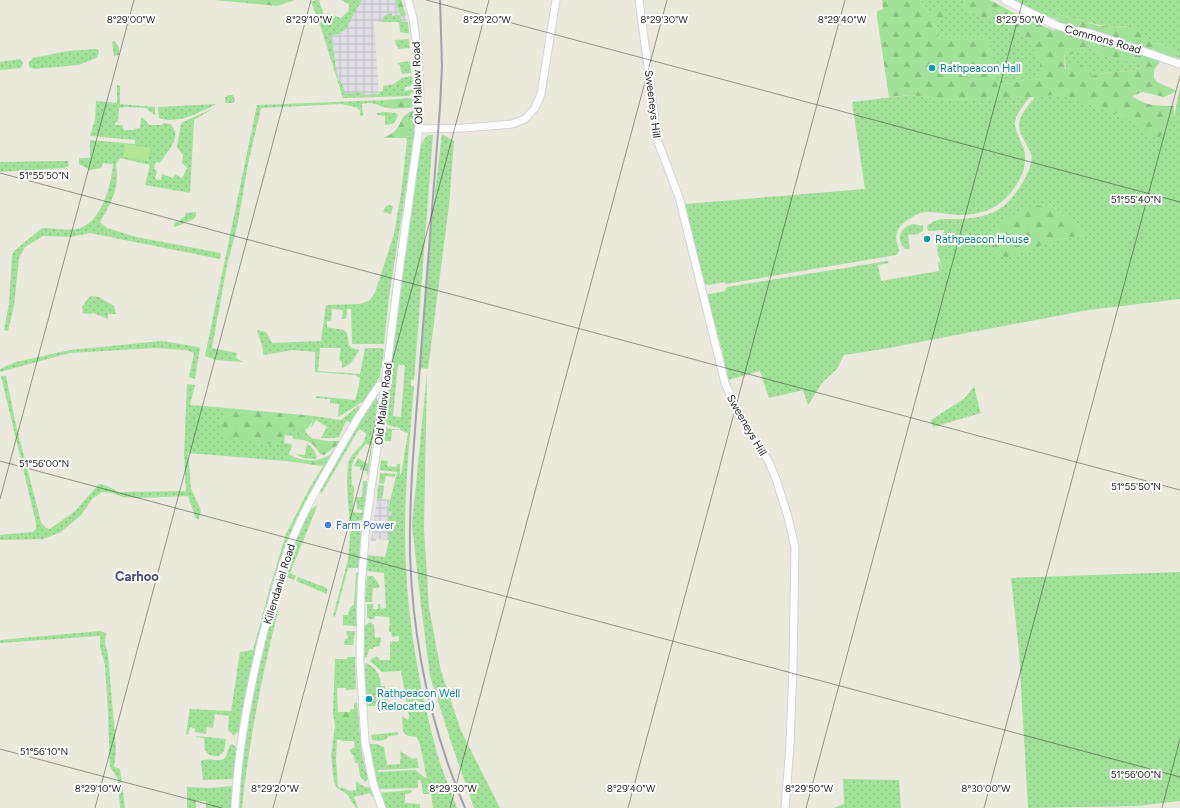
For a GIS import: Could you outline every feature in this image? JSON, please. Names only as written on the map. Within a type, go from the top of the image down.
[{"type":"street","name":"Old Mallow Road","points":[[382,808],[373,783],[365,742],[361,691],[360,629],[366,524],[399,272],[420,129],[418,55],[413,18],[408,0]]},
{"type":"street","points":[[420,129],[464,128],[512,124],[525,119],[535,108],[541,94],[556,0]]},
{"type":"street","name":"Sweeneys Hill","points":[[639,0],[658,142],[679,197],[725,383],[738,413],[769,462],[788,517],[795,547],[790,748],[785,808]]},
{"type":"street","name":"Commons Road","points":[[1005,0],[1055,25],[1090,33],[1180,64]]},
{"type":"street","name":"Killendaniel Road","points":[[235,808],[240,754],[248,700],[263,637],[286,556],[303,515],[364,406],[379,386],[385,385]]},
{"type":"shaded area","points":[[362,0],[401,0],[408,22],[374,22],[379,97],[343,98],[336,70],[331,35],[324,16],[327,15],[327,13],[348,21]]},
{"type":"shaded area","points":[[377,498],[390,500],[388,509],[392,512],[389,540],[376,539],[376,541],[371,541]]},
{"type":"green space","points":[[214,0],[295,0],[277,6]]},
{"type":"green space","points":[[319,0],[324,16],[327,15],[327,13],[341,18],[349,10],[349,4],[341,0],[362,0],[345,30],[338,34],[331,35],[338,80],[341,82],[345,93],[348,94],[359,92],[363,95],[379,94],[379,92],[383,91],[383,86],[394,84],[402,78],[412,76],[413,86],[405,87],[405,91],[414,90],[414,93],[411,93],[410,96],[343,98],[320,25],[311,2]]},
{"type":"green space","points":[[395,0],[401,0],[406,15],[401,17]]},
{"type":"green space","points":[[882,0],[920,0],[928,12],[941,5],[944,17],[933,20],[939,38],[988,38],[999,84],[1040,78],[1040,61],[1030,41],[1018,30],[1004,23],[1009,16],[999,11],[984,20],[975,14],[964,10],[965,0],[990,0],[1014,13],[1055,31],[1058,14],[1099,26],[1139,27],[1147,40],[1165,46],[1180,54],[1180,59],[1165,55],[1154,70],[1154,78],[1157,82],[1177,91],[1164,97],[1143,92],[1132,96],[1142,102],[1152,105],[1174,106],[1174,118],[1159,138],[1149,137],[1145,128],[1119,114],[1059,94],[1039,97],[948,100],[911,95],[889,97],[877,17],[877,11],[883,9]],"holes":[[[1088,46],[1104,56],[1122,62],[1145,62],[1137,70],[1089,76],[1087,69],[1079,63],[1065,69],[1064,53],[1076,54]]]},
{"type":"green space","points":[[920,0],[965,0],[964,10],[975,14],[984,20],[999,11],[1010,16],[1004,23],[1018,30],[1030,41],[1040,61],[1041,78],[998,84],[988,38],[939,38],[933,19],[941,5],[928,12]]},
{"type":"green space","points":[[1011,0],[1180,0],[1180,54],[1165,46],[1147,40],[1126,26],[1117,27],[1100,25],[1058,14],[1057,20]]},
{"type":"green space","points":[[392,13],[392,16],[400,15],[402,22],[408,22],[409,34],[400,32],[399,22],[382,22],[384,16]]},
{"type":"green space","points":[[409,39],[410,48],[398,49],[395,40]]},
{"type":"green space","points":[[115,41],[119,48],[119,55],[114,56],[112,42]]},
{"type":"green space","points":[[1088,46],[1104,56],[1145,62],[1137,70],[1089,76],[1066,69],[1064,52],[1076,53]]},
{"type":"green space","points":[[97,49],[99,52],[97,58],[78,65],[34,69],[29,67],[29,62],[33,58],[68,51]]},
{"type":"green space","points":[[20,59],[23,63],[21,68],[0,70],[0,62]]},
{"type":"green space","points":[[410,61],[411,73],[403,74],[401,72],[400,65],[397,63]]},
{"type":"green space","points":[[117,85],[120,86],[120,104],[155,107],[155,115],[146,108],[119,108],[118,122],[115,122],[115,125],[122,125],[124,130],[134,130],[140,128],[141,118],[144,119],[149,125],[162,125],[163,123],[171,124],[175,131],[174,140],[170,149],[160,163],[156,162],[154,169],[157,171],[155,179],[161,180],[162,174],[173,178],[175,174],[182,178],[187,168],[182,163],[183,155],[177,147],[181,124],[214,108],[194,120],[190,193],[145,185],[150,165],[120,158],[116,165],[117,180],[114,195],[100,222],[107,228],[136,237],[221,253],[220,259],[90,233],[71,237],[43,236],[25,247],[19,258],[14,306],[8,331],[4,330],[9,304],[12,256],[14,251],[42,228],[73,230],[86,225],[99,212],[104,202],[110,183],[113,164],[103,163],[101,168],[90,170],[79,164],[79,158],[90,158],[90,140],[135,144],[135,140],[90,136],[95,120],[96,101],[117,103]]},
{"type":"green space","points":[[1180,86],[1180,299],[1088,310],[844,355],[837,369],[822,383],[808,405],[803,390],[769,398],[760,371],[728,380],[722,350],[706,295],[725,291],[727,287],[888,261],[889,263],[878,265],[881,281],[939,271],[938,262],[940,262],[942,270],[952,259],[940,260],[938,257],[937,244],[940,244],[941,246],[947,245],[944,230],[928,231],[927,226],[935,221],[943,219],[968,219],[990,214],[1005,205],[1014,195],[1027,174],[1031,160],[1031,154],[1020,131],[1019,123],[1023,112],[1035,97],[1059,94],[1119,114],[1145,128],[1174,118]],"holes":[[[1050,204],[1089,234],[1057,240],[999,256],[986,241],[1034,205],[1048,206]]]},
{"type":"green space","points":[[228,95],[233,95],[235,100],[234,103],[225,103],[225,98]]},
{"type":"green space","points":[[911,95],[948,100],[1030,97],[1019,112],[1015,123],[1017,133],[1024,149],[1025,165],[1019,181],[1014,189],[1002,201],[992,208],[974,214],[961,215],[928,212],[915,215],[903,223],[898,229],[896,237],[899,252],[896,255],[726,284],[724,282],[709,285],[704,284],[685,204],[865,189],[852,102]]},
{"type":"green space","points":[[410,98],[414,100],[415,106],[408,108],[387,108],[386,100]]},
{"type":"green space","points":[[386,100],[387,108],[373,103],[362,104],[363,116],[360,116],[360,110],[355,107],[341,104],[261,108],[248,164],[237,227],[227,265],[212,348],[237,353],[236,358],[243,362],[216,360],[205,356],[257,105]]},
{"type":"green space","points":[[217,104],[189,117],[181,119],[166,120],[159,118],[158,107]]},
{"type":"green space","points":[[412,111],[414,112],[412,123],[406,138],[383,138],[395,131],[403,118]]},
{"type":"green space","points":[[414,112],[414,138],[389,297],[384,344],[352,344],[351,309],[347,309],[346,319],[342,319],[343,310],[332,309],[331,321],[327,321],[327,327],[344,330],[347,333],[349,345],[352,348],[359,350],[350,363],[342,368],[342,362],[339,359],[341,348],[320,348],[318,371],[360,374],[365,348],[383,348],[384,351],[380,376],[364,401],[338,417],[339,404],[330,403],[330,399],[316,398],[316,396],[355,400],[360,378],[355,375],[315,372],[315,352],[293,350],[263,355],[257,330],[266,332],[272,343],[321,341],[326,305],[359,304],[369,301],[375,293],[394,234],[401,194],[407,141],[406,138],[412,123]]},
{"type":"green space","points":[[377,113],[396,113],[398,115],[393,124],[385,125],[385,116],[377,115]]},
{"type":"green space","points":[[442,134],[454,141],[449,205],[428,369],[420,368],[432,218]]},
{"type":"green space","points":[[429,135],[433,135],[414,380],[411,380],[411,386],[414,386],[408,459],[405,532],[409,611],[417,664],[436,750],[457,808],[433,808],[431,794],[423,794],[421,780],[418,780],[418,788],[379,789],[369,744],[377,744],[384,747],[387,765],[400,764],[400,751],[412,759],[417,758],[419,768],[377,770],[378,772],[415,770],[427,779],[420,744],[417,737],[408,736],[403,732],[402,716],[408,720],[409,717],[401,671],[382,672],[370,661],[376,656],[380,660],[390,660],[390,642],[399,641],[399,636],[392,637],[392,632],[389,632],[389,617],[375,616],[374,619],[370,619],[367,617],[367,604],[373,604],[373,609],[378,609],[378,604],[380,604],[381,609],[386,608],[384,573],[367,571],[366,564],[367,555],[385,557],[389,540],[389,518],[392,512],[388,510],[397,472],[380,470],[381,460],[388,461],[387,466],[396,467],[397,464],[400,464],[401,475],[408,433],[400,430],[400,428],[384,424],[418,155],[424,139]],"holes":[[[398,365],[405,365],[401,417],[393,416]]]},
{"type":"green space","points":[[125,144],[151,148],[148,161],[123,157]]},
{"type":"green space","points":[[68,161],[69,166],[63,168],[0,172],[0,162]]},
{"type":"green space","points":[[1050,204],[1089,234],[1057,240],[1007,257],[999,256],[986,241],[996,228],[1009,217],[1034,205],[1048,206]]},
{"type":"green space","points":[[388,205],[393,206],[391,214],[383,212],[385,207]]},
{"type":"green space","points":[[196,212],[196,216],[192,220],[174,227],[174,223],[185,216],[185,213]]},
{"type":"green space","points":[[914,224],[923,226],[923,231],[918,234],[908,235],[910,249],[905,249],[900,241],[901,233],[906,227]]},
{"type":"green space","points":[[952,258],[954,268],[942,270],[940,260]]},
{"type":"green space","points":[[90,296],[99,297],[114,306],[116,314],[108,314],[108,319],[93,313],[83,313],[82,307]]},
{"type":"green space","points":[[162,341],[200,348],[195,379],[189,377],[194,353],[186,350],[156,348],[70,353],[0,372],[0,369],[16,362],[70,350]]},
{"type":"green space","points":[[427,373],[424,529],[429,608],[441,671],[461,731],[500,808],[474,808],[430,676],[412,525]]},
{"type":"green space","points":[[1,376],[6,376],[15,421],[41,522],[46,528],[50,529],[75,511],[99,484],[119,492],[186,491],[184,454],[187,384],[195,385],[190,405],[227,408],[221,424],[276,445],[289,429],[305,430],[312,438],[285,435],[284,443],[291,444],[292,446],[286,461],[188,453],[191,489],[201,510],[199,519],[196,519],[188,496],[139,498],[123,497],[112,493],[102,492],[93,498],[81,515],[61,532],[43,539],[0,540],[0,535],[33,532],[36,529],[36,523]]},
{"type":"green space","points":[[974,386],[981,413],[933,427],[931,420],[965,398]]},
{"type":"green space","points":[[375,397],[378,400],[368,475],[367,471],[360,470],[360,467],[354,466],[358,458],[368,464],[371,446],[366,444],[357,454],[352,467],[352,485],[354,486],[353,512],[362,513],[362,510],[357,509],[356,497],[362,497],[363,481],[367,481],[363,521],[359,520],[358,528],[362,529],[358,568],[348,568],[335,617],[333,616],[348,560],[351,526],[347,491],[348,465],[352,455],[364,441],[366,433],[359,429],[321,494],[320,489]]},
{"type":"green space","points":[[358,406],[360,407],[353,420],[348,424],[350,422],[346,421],[339,437],[321,438],[327,427],[316,420],[311,427],[314,416],[341,420]]},
{"type":"green space","points":[[227,408],[314,416],[308,428],[305,430],[289,429],[276,445],[223,437],[221,424]]},
{"type":"green space","points":[[385,428],[400,430],[392,430],[391,441],[384,441]]},
{"type":"green space","points":[[292,435],[327,441],[340,441],[324,455],[320,454],[315,446],[309,442],[293,439]]},
{"type":"green space","points":[[307,444],[314,450],[317,458],[303,458],[295,454],[305,455]]},
{"type":"green space","points":[[333,450],[335,450],[316,481],[290,536],[273,584],[260,632],[239,732],[234,736],[228,730],[229,716],[215,714],[213,728],[207,727],[206,734],[195,732],[195,729],[190,727],[188,735],[186,734],[190,709],[231,711],[240,652],[253,650],[286,534],[309,489]]},
{"type":"green space","points":[[288,454],[304,460],[325,458],[330,455],[323,466],[286,461]]},
{"type":"green space","points":[[380,473],[395,474],[395,477],[386,476],[384,484],[379,483]]},
{"type":"green space","points":[[378,485],[384,486],[382,499],[377,498]]},
{"type":"green space","points":[[317,505],[290,573],[296,576],[294,580],[285,576],[275,609],[278,611],[256,713],[242,808],[237,808],[239,776],[248,713],[261,653],[282,574],[295,539],[309,511]]},
{"type":"green space","points":[[358,572],[356,627],[343,625],[343,615],[348,615],[350,608],[354,604],[356,573]]},
{"type":"green space","points":[[1180,572],[1180,801],[1137,806],[1028,808],[1019,651],[1011,578]]},
{"type":"green space","points":[[367,576],[373,576],[379,584],[379,588],[373,588],[372,602],[365,602]]},
{"type":"green space","points":[[298,577],[327,588],[327,594],[296,581]]},
{"type":"green space","points":[[370,622],[374,625],[375,638],[381,637],[381,642],[380,646],[369,649],[367,657],[365,658],[363,657],[364,626]]},
{"type":"green space","points":[[100,631],[106,633],[105,643],[108,655],[116,748],[114,767],[120,769],[125,808],[120,808],[118,779],[110,767],[105,665],[100,647],[100,636],[0,643],[0,640]]},
{"type":"green space","points":[[346,631],[355,631],[353,645],[344,645],[345,639],[348,638]]},
{"type":"green space","points":[[347,657],[355,657],[356,689],[346,690],[346,688],[337,688],[338,717],[342,718],[356,712],[350,712],[351,709],[354,709],[354,703],[357,702],[362,754],[368,779],[365,782],[360,776],[358,763],[355,763],[354,755],[352,755],[350,750],[355,747],[354,741],[343,741],[337,739],[336,759],[338,787],[350,791],[356,790],[356,781],[365,787],[371,787],[372,797],[370,793],[354,797],[358,808],[356,808],[347,794],[336,787],[331,756],[335,726],[333,713],[335,659],[347,659]]},
{"type":"green space","points":[[366,663],[373,667],[377,672],[381,686],[385,686],[385,693],[388,693],[388,701],[384,701],[384,706],[365,706],[364,666]]},
{"type":"green space","points":[[338,712],[356,712],[358,721],[353,722],[338,717]]},
{"type":"green space","points":[[398,732],[398,735],[389,736],[383,740],[372,740],[371,735]]},
{"type":"green space","points":[[196,736],[226,739],[224,751],[219,756],[208,754],[205,749],[204,738]]},
{"type":"green space","points":[[232,744],[237,748],[233,779],[203,780],[201,761],[225,758],[230,745]]},
{"type":"green space","points":[[843,779],[899,780],[901,808],[834,808],[844,804]]},
{"type":"green space","points":[[234,782],[232,808],[206,808],[206,801],[196,801],[196,808],[187,808],[187,787],[211,788],[232,786],[232,783]]},
{"type":"green space","points":[[412,790],[411,793],[405,794],[405,803],[420,804],[420,808],[385,808],[379,793]]},
{"type":"railway","points":[[440,0],[442,66],[440,107],[413,454],[410,555],[415,620],[426,684],[442,747],[465,808]]},
{"type":"place","name":"Rathpeacon Hall","points":[[932,68]]},
{"type":"place","name":"Rathpeacon House","points":[[927,239]]},
{"type":"place","name":"Farm Power","points":[[328,525]]},
{"type":"place","name":"Rathpeacon Well (Relocated)","points":[[369,699]]},
{"type":"district","name":"Carhoo","points":[[137,576]]}]
